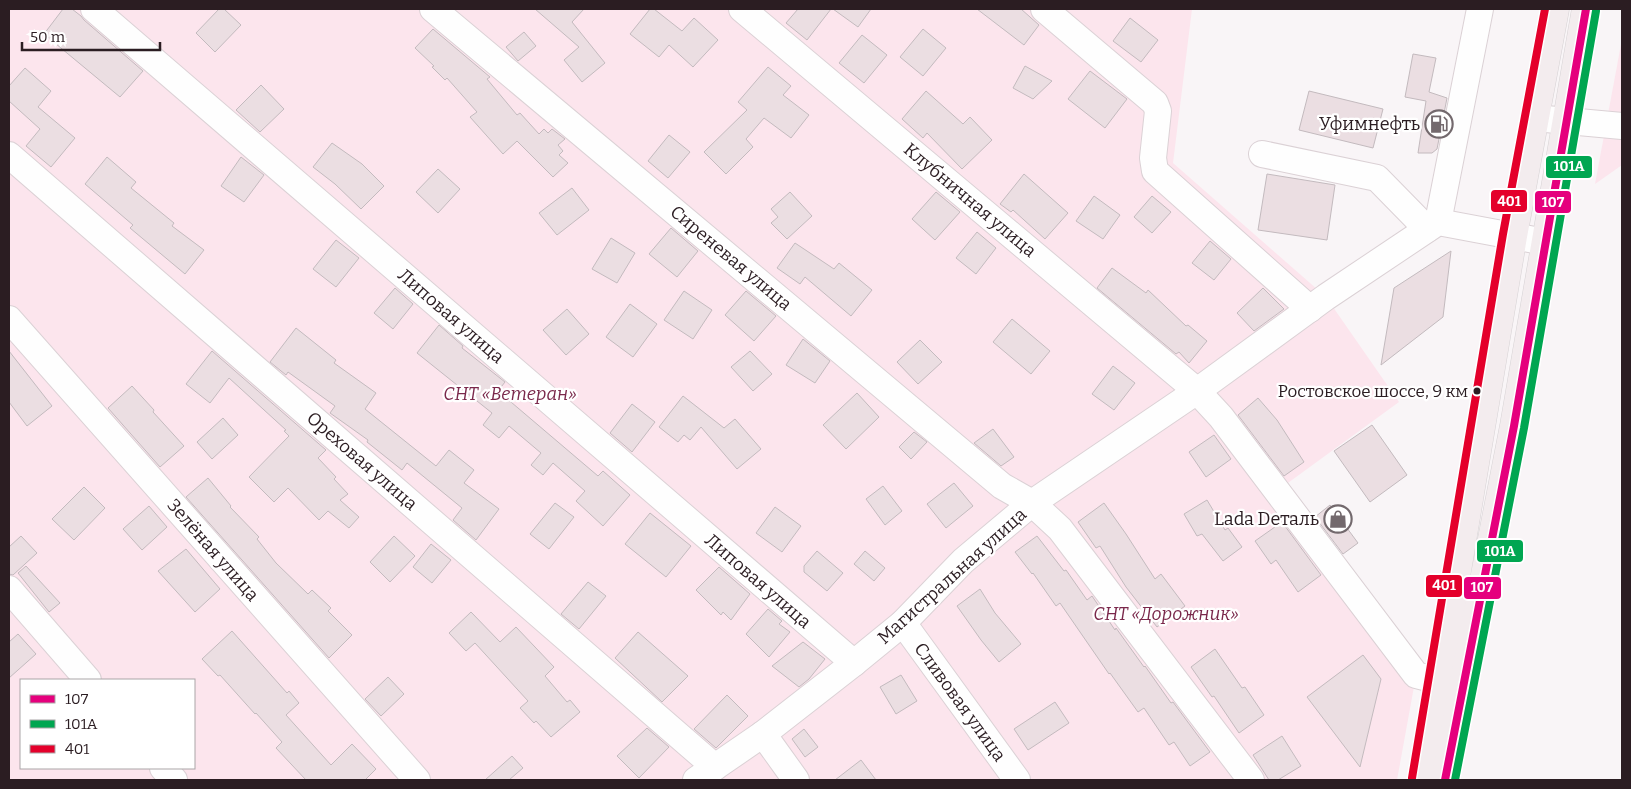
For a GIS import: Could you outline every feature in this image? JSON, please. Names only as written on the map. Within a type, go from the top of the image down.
[{"type":"highway","points":[[1422,780],[1513,236],[1555,9]]},
{"type":"highway","points":[[1445,780],[1501,486],[1505,476],[1586,9]]},
{"type":"street","name":"Липовая улица","points":[[94,9],[854,663]]},
{"type":"street","name":"Сиреневая улица","points":[[433,9],[1002,486],[1032,503],[1060,529],[1251,780]]},
{"type":"street","name":"Клубничная улица","points":[[742,9],[1197,392],[1221,417],[1416,675],[1439,681]]},
{"type":"street","points":[[1044,9],[1154,103],[1158,111],[1153,158],[1155,171],[1310,308]]},
{"type":"street","points":[[1432,226],[1480,9]]},
{"type":"street","points":[[1535,118],[1622,126]]},
{"type":"street","points":[[1262,154],[1377,178],[1432,226],[1545,242]]},
{"type":"street","name":"Ореховая улица","points":[[9,155],[705,774]]},
{"type":"street","name":"Магистральная улица","points":[[705,774],[763,734],[903,623],[963,561],[1032,503],[1197,392],[1310,308],[1432,226]]},
{"type":"street","name":"Зелёная улица","points":[[9,319],[417,780]]},
{"type":"street","points":[[9,589],[87,679]]},
{"type":"street","name":"Сливовая улица","points":[[903,623],[1017,780]]},
{"type":"street","points":[[763,734],[796,780]]},
{"type":"street","points":[[164,769],[174,780]]},
{"type":"green space","name":"СНТ «Ветеран»","points":[[9,9],[1192,9],[1173,163],[1326,297],[1399,402],[1281,488],[1417,670],[1397,780],[9,780]]},
{"type":"green space","points":[[1622,39],[1622,165],[1595,184]]},
{"type":"building","points":[[63,9],[72,9],[143,71],[120,97],[44,34]]},
{"type":"building","points":[[219,9],[224,9],[241,25],[215,52],[196,33]]},
{"type":"building","points":[[535,9],[584,9],[572,22],[605,63],[582,82],[564,60],[579,47]]},
{"type":"building","points":[[650,9],[654,9],[682,31],[694,18],[718,40],[693,67],[669,45],[659,57],[630,34]]},
{"type":"building","points":[[798,9],[831,9],[807,40],[786,23]]},
{"type":"building","points":[[833,9],[871,9],[858,27]]},
{"type":"building","points":[[977,9],[1021,9],[1039,25],[1024,45]]},
{"type":"building","points":[[1130,18],[1158,40],[1141,62],[1113,41]]},
{"type":"building","points":[[433,29],[490,77],[487,79],[517,115],[520,113],[539,134],[544,129],[548,133],[552,129],[565,139],[558,145],[563,151],[559,155],[568,163],[553,177],[517,141],[503,154],[470,117],[477,112],[447,78],[445,80],[432,67],[434,66],[415,48]]},
{"type":"building","points":[[923,29],[946,48],[923,76],[900,57]]},
{"type":"building","points":[[524,32],[536,46],[518,61],[506,47]]},
{"type":"building","points":[[862,35],[887,55],[864,83],[839,63]]},
{"type":"building","points":[[1413,54],[1436,58],[1429,92],[1447,98],[1437,149],[1432,153],[1418,153],[1426,101],[1405,97]]},
{"type":"building","points":[[1025,66],[1052,81],[1033,99],[1013,88]]},
{"type":"building","points":[[768,67],[791,86],[783,95],[809,115],[791,138],[764,118],[746,139],[753,147],[726,174],[704,152],[747,110],[738,102]]},
{"type":"building","points":[[25,68],[51,91],[38,107],[75,138],[51,167],[26,146],[40,129],[9,101],[9,86]]},
{"type":"building","points":[[1090,71],[1127,99],[1105,128],[1068,99]]},
{"type":"building","points":[[261,85],[284,109],[260,132],[236,110]]},
{"type":"building","points":[[926,91],[963,124],[970,117],[992,140],[962,169],[927,133],[923,138],[902,119]]},
{"type":"building","points":[[1309,91],[1383,109],[1373,148],[1299,130]]},
{"type":"building","points":[[669,135],[690,152],[668,178],[648,161]]},
{"type":"building","points":[[332,143],[362,164],[384,186],[361,209],[335,184],[313,167]]},
{"type":"building","points":[[107,157],[136,182],[131,188],[174,223],[172,226],[204,250],[185,274],[130,228],[133,225],[85,184]]},
{"type":"building","points":[[241,157],[264,175],[244,202],[221,186]]},
{"type":"building","points":[[438,169],[460,189],[438,213],[416,192]]},
{"type":"building","points":[[1024,174],[1068,213],[1045,239],[1013,210],[1011,212],[1000,204]]},
{"type":"building","points":[[1267,174],[1335,185],[1327,240],[1258,230]]},
{"type":"building","points":[[572,188],[589,210],[557,235],[539,213]]},
{"type":"building","points":[[790,192],[812,216],[787,239],[771,223],[778,217],[771,209]]},
{"type":"building","points":[[936,192],[960,212],[935,240],[912,219]]},
{"type":"building","points":[[1094,196],[1120,215],[1103,239],[1076,221]]},
{"type":"building","points":[[1152,196],[1171,212],[1152,233],[1134,217]]},
{"type":"building","points":[[671,228],[698,251],[677,277],[649,254]]},
{"type":"building","points":[[977,232],[996,248],[976,274],[956,258]]},
{"type":"building","points":[[611,238],[635,253],[617,283],[592,269]]},
{"type":"building","points":[[336,240],[359,258],[336,287],[313,269]]},
{"type":"building","points":[[1210,241],[1231,259],[1214,280],[1192,263]]},
{"type":"building","points":[[795,243],[834,269],[839,263],[872,290],[851,316],[805,277],[800,284],[777,268]]},
{"type":"building","points":[[1451,251],[1443,317],[1381,365],[1394,288]]},
{"type":"building","points":[[1112,268],[1146,293],[1148,290],[1186,326],[1188,325],[1207,341],[1189,363],[1179,352],[1176,354],[1097,288]]},
{"type":"building","points":[[395,288],[413,304],[393,329],[374,313]]},
{"type":"building","points":[[1263,288],[1284,309],[1254,331],[1237,313]]},
{"type":"building","points":[[684,291],[712,310],[693,339],[664,320]]},
{"type":"building","points":[[746,291],[776,316],[754,341],[725,315]]},
{"type":"building","points":[[630,304],[657,324],[633,357],[606,337]]},
{"type":"building","points":[[567,309],[589,334],[566,355],[543,330]]},
{"type":"building","points":[[1012,319],[1050,351],[1031,374],[993,342]]},
{"type":"building","points":[[439,325],[463,346],[462,348],[505,382],[498,391],[598,476],[603,471],[630,495],[603,526],[576,501],[585,491],[553,463],[543,475],[531,465],[541,453],[509,426],[499,438],[483,425],[492,413],[417,353]]},
{"type":"building","points":[[296,328],[336,360],[334,363],[376,393],[365,409],[436,466],[449,450],[474,470],[464,483],[499,509],[476,540],[453,520],[462,508],[407,463],[402,470],[367,442],[368,440],[330,413],[335,406],[288,372],[286,375],[270,362]]},
{"type":"building","points":[[803,339],[830,361],[815,383],[786,365]]},
{"type":"building","points":[[920,340],[942,362],[918,384],[897,362]]},
{"type":"building","points":[[9,351],[52,406],[27,426],[9,402]]},
{"type":"building","points":[[212,351],[326,450],[318,458],[336,477],[334,479],[348,494],[340,500],[359,517],[349,528],[328,511],[319,520],[288,488],[274,502],[249,477],[289,436],[284,431],[286,430],[229,378],[210,403],[186,384]]},
{"type":"building","points":[[750,351],[772,374],[753,391],[731,367]]},
{"type":"building","points":[[1113,366],[1135,383],[1114,410],[1092,394]]},
{"type":"building","points":[[132,386],[184,446],[160,467],[108,408]]},
{"type":"building","points":[[857,393],[879,417],[846,449],[823,425]]},
{"type":"building","points":[[683,396],[724,428],[735,419],[761,449],[737,469],[701,427],[690,440],[684,435],[678,442],[659,427]]},
{"type":"building","points":[[1258,398],[1277,420],[1304,462],[1284,476],[1238,415]]},
{"type":"building","points":[[632,404],[655,422],[632,452],[610,433]]},
{"type":"building","points":[[223,418],[238,435],[212,459],[197,442]]},
{"type":"building","points":[[1372,425],[1407,475],[1370,502],[1334,451]]},
{"type":"building","points":[[993,429],[1014,457],[1001,466],[974,443]]},
{"type":"building","points":[[914,432],[927,442],[911,459],[899,447]]},
{"type":"building","points":[[1214,435],[1231,459],[1206,477],[1189,452]]},
{"type":"building","points":[[208,478],[230,507],[259,537],[257,539],[276,563],[308,594],[312,590],[331,608],[328,611],[352,635],[329,658],[186,497]]},
{"type":"building","points":[[954,483],[973,506],[946,528],[927,504]]},
{"type":"building","points":[[883,486],[902,511],[885,525],[866,499]]},
{"type":"building","points":[[84,487],[105,508],[74,540],[52,519]]},
{"type":"building","points":[[1207,500],[1225,530],[1228,528],[1242,547],[1223,561],[1202,534],[1197,536],[1184,514]]},
{"type":"building","points":[[555,503],[574,517],[549,549],[530,534]]},
{"type":"building","points":[[1104,503],[1155,579],[1161,574],[1185,606],[1157,627],[1126,587],[1100,546],[1096,548],[1078,522]]},
{"type":"building","points":[[1330,505],[1358,543],[1343,554],[1315,517]]},
{"type":"building","points":[[149,506],[167,527],[142,550],[123,529]]},
{"type":"building","points":[[775,507],[801,526],[782,552],[756,533]]},
{"type":"building","points":[[650,513],[691,546],[666,577],[625,544]]},
{"type":"building","points":[[1282,522],[1321,575],[1298,592],[1276,560],[1271,564],[1255,541]]},
{"type":"building","points":[[21,536],[37,553],[13,575],[9,574],[9,547]]},
{"type":"building","points":[[394,536],[415,556],[390,582],[370,562]]},
{"type":"building","points":[[1037,536],[1064,571],[1066,570],[1087,600],[1092,596],[1115,630],[1116,628],[1210,752],[1190,766],[1174,742],[1169,745],[1144,708],[1138,712],[1060,603],[1056,606],[1033,573],[1015,552]]},
{"type":"building","points":[[431,544],[451,560],[432,583],[413,567]]},
{"type":"building","points":[[186,549],[220,589],[195,612],[158,571]]},
{"type":"building","points":[[817,551],[843,573],[827,591],[804,572],[804,566]]},
{"type":"building","points":[[865,551],[885,568],[874,581],[854,564]]},
{"type":"building","points":[[26,566],[60,603],[49,612],[18,573]]},
{"type":"building","points":[[719,567],[750,594],[731,620],[723,612],[721,615],[696,590]]},
{"type":"building","points":[[588,582],[606,596],[579,629],[561,614]]},
{"type":"building","points":[[980,589],[995,613],[1021,644],[999,662],[957,606]]},
{"type":"building","points":[[768,609],[782,621],[779,624],[790,632],[769,657],[746,634]]},
{"type":"building","points":[[471,612],[500,642],[516,627],[554,667],[545,676],[567,702],[570,700],[580,712],[551,737],[520,708],[528,701],[475,643],[466,651],[449,633]]},
{"type":"building","points":[[232,631],[287,693],[289,691],[299,703],[286,715],[331,765],[352,744],[376,769],[365,780],[306,780],[276,748],[282,742],[220,675],[218,676],[202,659]]},
{"type":"building","points":[[638,632],[688,676],[662,702],[615,658]]},
{"type":"building","points":[[18,634],[36,654],[9,678],[9,642]]},
{"type":"building","points":[[803,642],[825,659],[809,679],[799,687],[772,666]]},
{"type":"building","points":[[1215,649],[1242,688],[1245,687],[1264,715],[1239,733],[1214,696],[1212,697],[1191,667]]},
{"type":"building","points":[[1363,655],[1381,679],[1360,767],[1307,697]]},
{"type":"building","points":[[901,675],[917,701],[896,714],[880,687]]},
{"type":"building","points":[[388,677],[404,694],[381,716],[365,699]]},
{"type":"building","points":[[727,695],[748,716],[716,748],[694,729]]},
{"type":"building","points":[[1055,702],[1069,723],[1028,750],[1014,729]]},
{"type":"building","points":[[647,728],[669,747],[639,778],[617,756]]},
{"type":"building","points":[[804,729],[818,747],[805,757],[792,739]]},
{"type":"building","points":[[1282,736],[1301,766],[1278,780],[1269,780],[1253,755]]},
{"type":"building","points":[[512,756],[523,768],[509,780],[485,780]]},
{"type":"building","points":[[861,760],[876,780],[835,780]]},
{"type":"transit line","name":"401","points":[[1412,778],[1503,234],[1545,9]]},
{"type":"transit line","name":"107","points":[[1445,780],[1514,426],[1586,9]]},
{"type":"transit line","name":"101А","points":[[1455,780],[1524,428],[1596,11]]},
{"type":"place","name":"Уфимнефть","points":[[1439,124]]},
{"type":"place","name":"Ростовское шоссе, 9 км","points":[[1477,391]]},
{"type":"place","name":"Lada Dеталь","points":[[1338,519]]},
{"type":"park label","name":"СНТ «Дорожник»","points":[[1166,614]]}]
